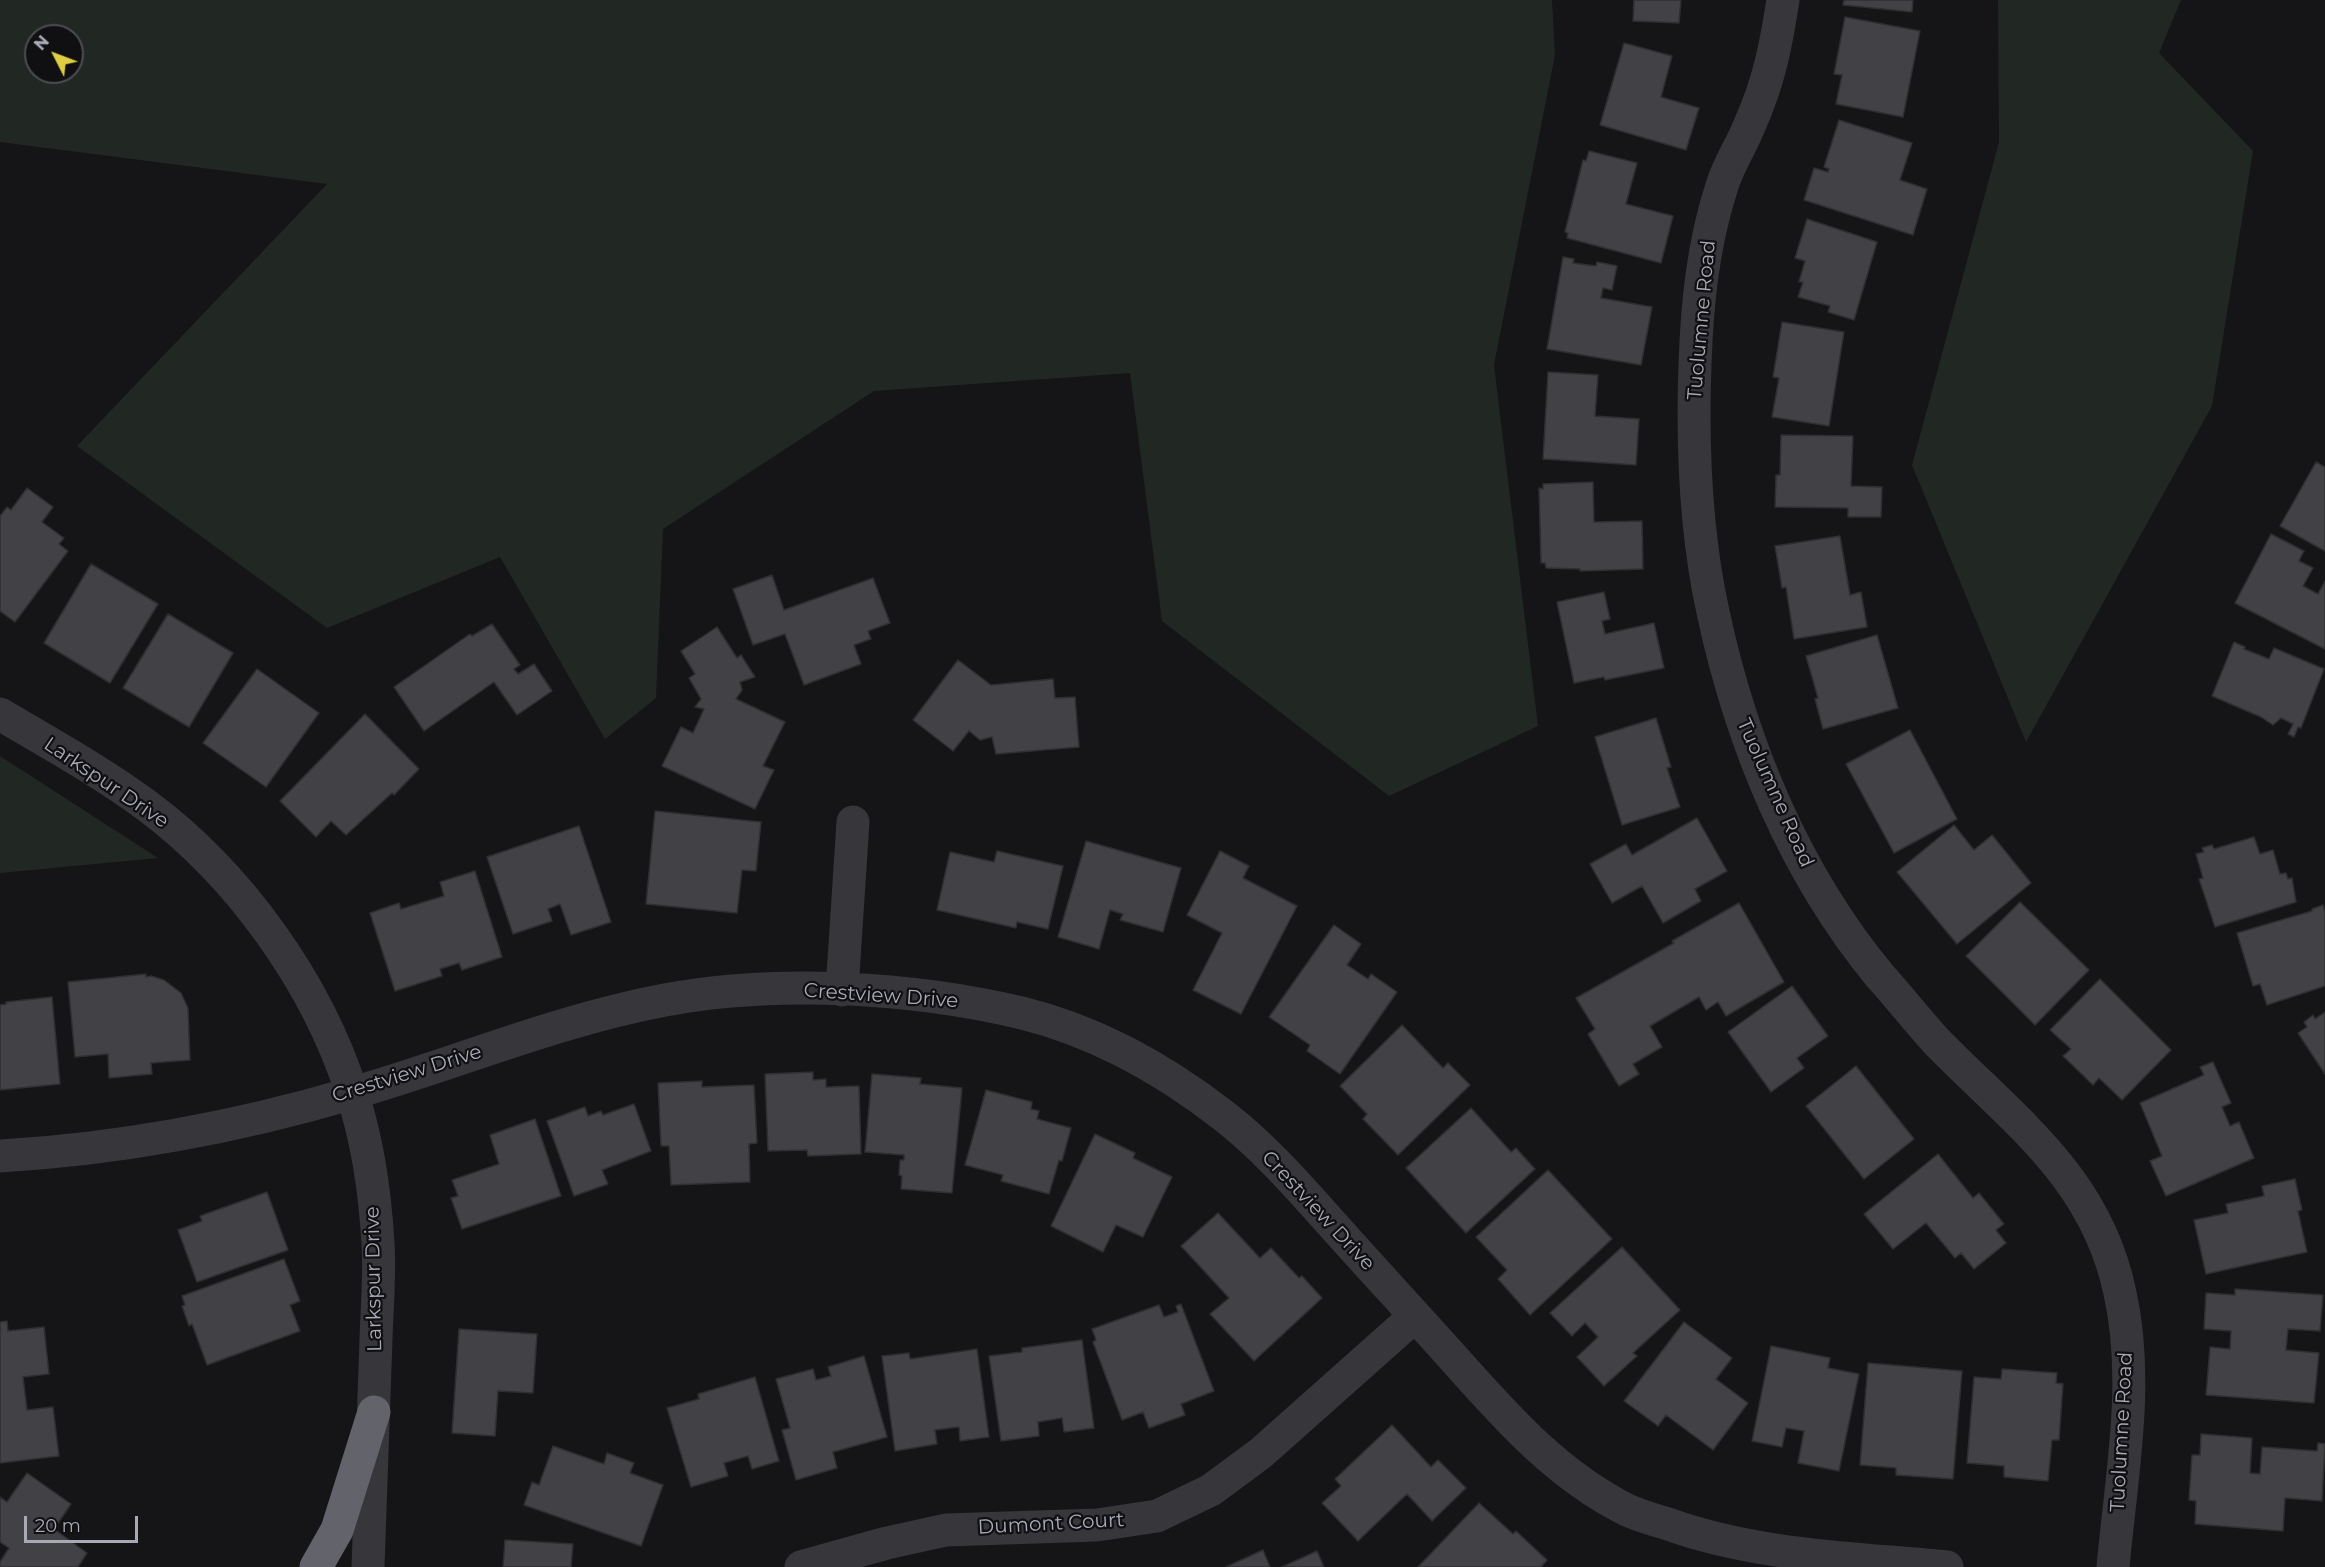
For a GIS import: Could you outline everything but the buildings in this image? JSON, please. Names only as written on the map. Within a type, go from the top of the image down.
[{"type":"highway","points":[[316,1567],[337,1530],[374,1412]]},
{"type":"street","name":"Tuolumne Road","points":[[1783,0],[1775,57],[1751,123],[1722,183],[1705,248],[1696,331],[1692,428],[1698,521],[1712,610],[1733,693],[1759,767],[1791,837],[1829,905],[1877,971],[1935,1039],[2027,1129],[2071,1179],[2102,1236],[2120,1292],[2129,1356],[2127,1417],[2113,1567]]},
{"type":"street","name":"Larkspur Drive","points":[[0,714],[88,766],[147,805],[200,850],[248,904],[288,958],[324,1022],[352,1093],[371,1171],[378,1246],[372,1559]]},
{"type":"street","points":[[842,990],[853,822]]},
{"type":"street","name":"Crestview Drive","points":[[0,1156],[44,1154],[142,1141],[243,1122],[352,1093],[592,1016],[669,999],[757,988],[842,990],[938,997],[1027,1014],[1104,1042],[1163,1074],[1226,1117],[1285,1172],[1510,1421],[1560,1468],[1628,1510],[1697,1535],[1769,1549],[1947,1567]]},
{"type":"street","name":"Dumont Court","points":[[801,1567],[887,1543],[946,1530],[1096,1525],[1157,1516],[1211,1490],[1261,1453],[1415,1316]]},
{"type":"shaded area","points":[[0,0],[1552,0],[1555,55],[1494,365],[1538,726],[1389,796],[1162,621],[1130,373],[874,391],[663,529],[656,698],[605,739],[500,557],[327,628],[77,446],[327,184],[0,142]]},
{"type":"shaded area","points":[[1998,0],[2181,0],[2159,53],[2253,151],[2212,406],[2026,742],[1912,465],[1999,142]]},
{"type":"shaded area","points":[[0,756],[158,858],[0,873]]}]
